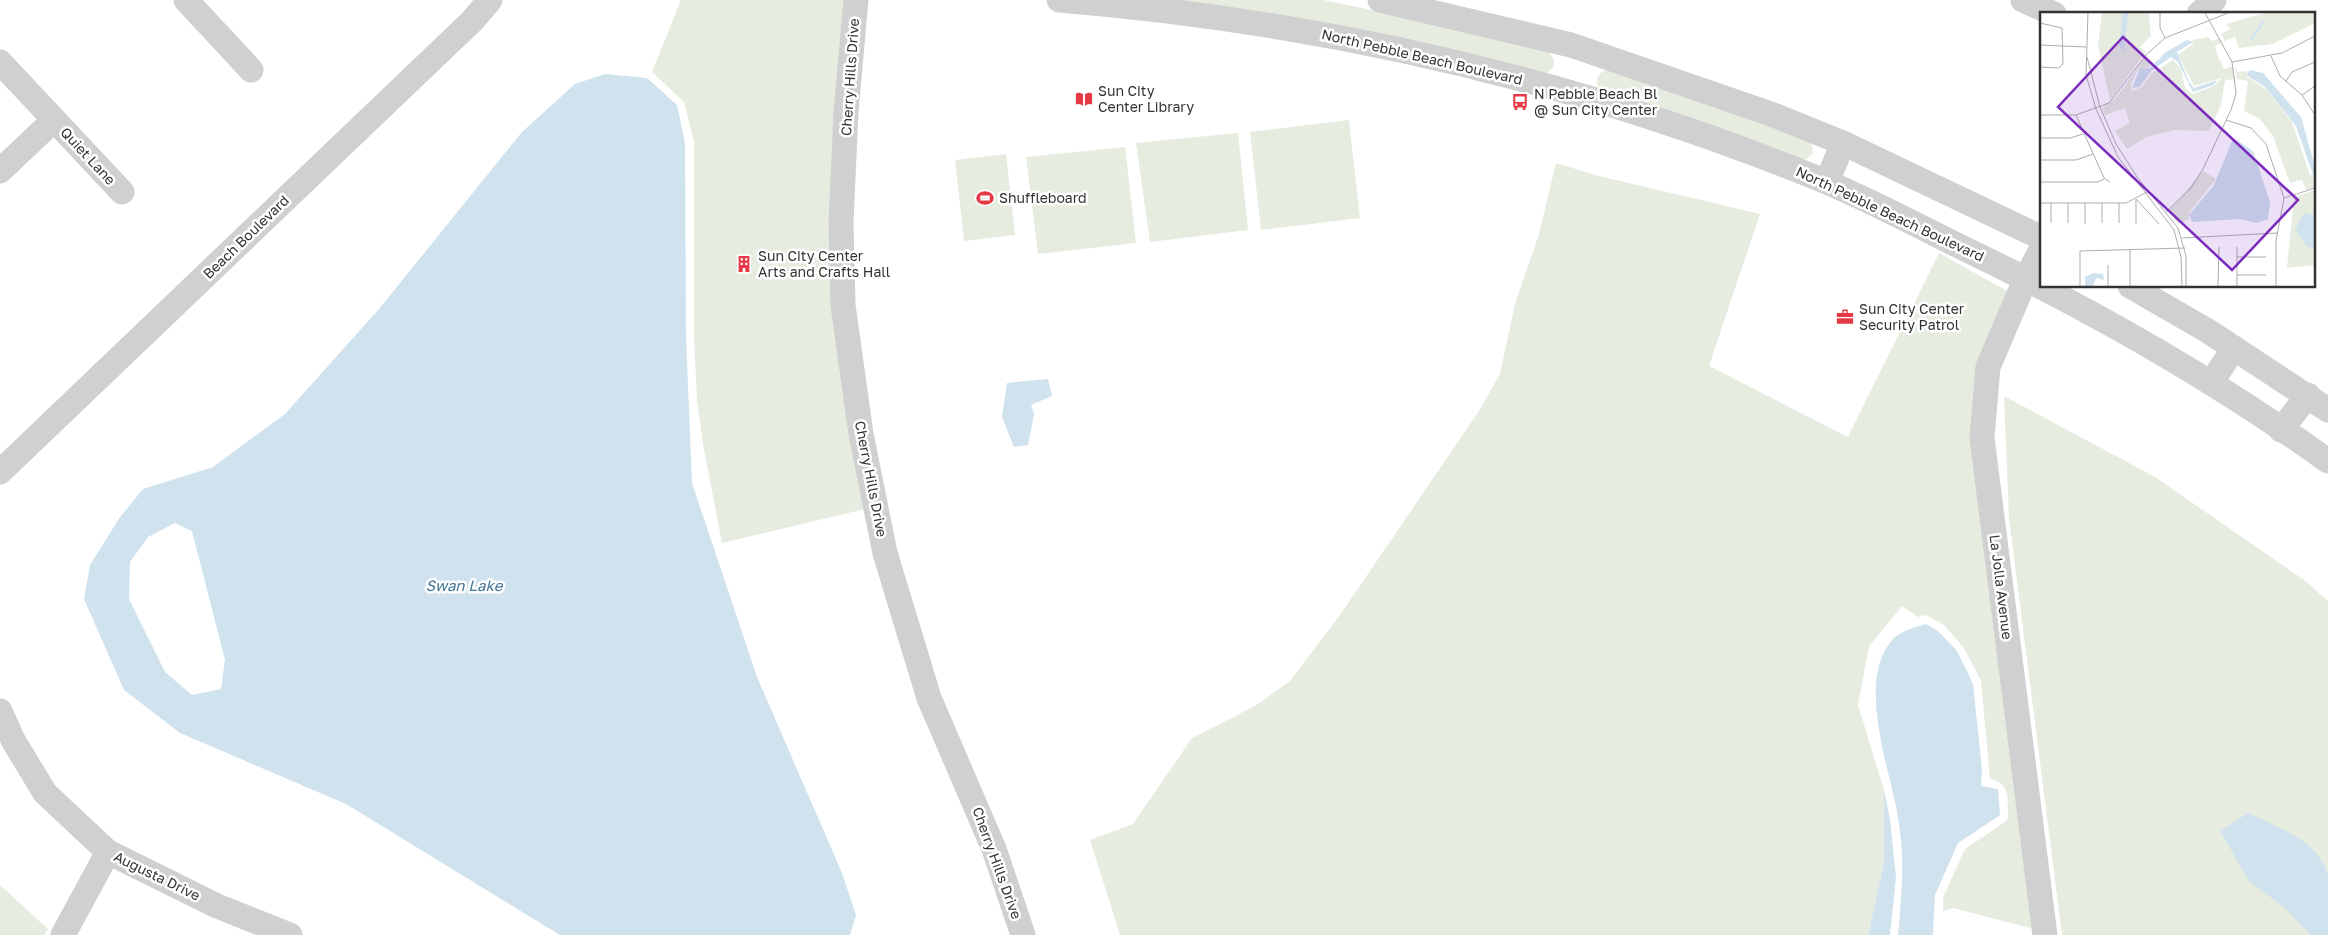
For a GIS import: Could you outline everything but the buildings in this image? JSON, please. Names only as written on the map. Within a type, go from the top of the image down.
[{"type":"street","points":[[186,0],[251,70]]},
{"type":"street","name":"Beach Boulevard","points":[[0,472],[465,28],[490,0]]},
{"type":"street","name":"Cherry Hills Drive","points":[[856,0],[846,112],[841,222],[843,305],[861,434],[885,553],[929,698],[994,849],[1023,935]]},
{"type":"street","name":"North Pebble Beach Boulevard","points":[[1059,0],[1125,3],[1299,30],[1359,41],[1522,79],[1666,122],[1827,182],[2040,286]]},
{"type":"street","points":[[1380,0],[1570,45],[1771,114],[1843,143],[2040,237]]},
{"type":"street","points":[[2024,0],[2050,12]]},
{"type":"street","points":[[2201,12],[2214,0]]},
{"type":"street","name":"Quiet Lane","points":[[0,62],[122,192]]},
{"type":"street","points":[[0,171],[54,120]]},
{"type":"street","points":[[1827,182],[1843,143]]},
{"type":"street","name":"La Jolla Avenue","points":[[2040,252],[2026,278],[1988,367],[1982,438],[2045,935]]},
{"type":"street","name":"North Pebble Beach Boulevard","points":[[2044,288],[2211,383],[2328,461]]},
{"type":"street","points":[[2133,288],[2234,348],[2308,395],[2328,410]]},
{"type":"street","points":[[2211,383],[2234,348]]},
{"type":"street","points":[[2282,430],[2308,395]]},
{"type":"street","name":"Augusta Drive","points":[[0,711],[12,740],[45,793],[108,852],[218,906],[290,935]]},
{"type":"street","points":[[63,935],[108,852]]},
{"type":"shaded area","points":[[681,0],[846,0],[842,46],[865,509],[722,543],[703,444],[697,400],[694,338],[694,142],[684,102],[652,72]]},
{"type":"shaded area","points":[[1163,0],[1323,0],[1454,27],[1549,52],[1554,60],[1554,66],[1546,74]]},
{"type":"shaded area","points":[[1610,69],[1811,141],[1813,153],[1804,161],[1601,91],[1597,84],[1599,74]]},
{"type":"shaded area","points":[[1349,120],[1360,218],[1261,230],[1250,132]]},
{"type":"shaded area","points":[[1238,133],[1248,230],[1150,242],[1136,143]]},
{"type":"shaded area","points":[[1125,147],[1136,243],[1038,254],[1026,157]]},
{"type":"shaded area","name":"Shuffleboard","points":[[1006,154],[1015,235],[964,241],[955,160]]},
{"type":"shaded area","points":[[1556,163],[1599,176],[1760,214],[1709,366],[1848,437],[1939,253],[2009,292],[1979,362],[2034,929],[1953,908],[1943,911],[1943,898],[1965,849],[2005,822],[2008,818],[2008,799],[2002,785],[1990,779],[1981,681],[1964,648],[1944,625],[1926,615],[1918,617],[1902,606],[1869,646],[1858,705],[1884,790],[1884,863],[1868,935],[1120,935],[1090,840],[1133,824],[1192,738],[1255,706],[1290,681],[1340,615],[1479,411],[1500,374],[1515,304],[1539,234]]},
{"type":"shaded area","points":[[2004,396],[2155,477],[2304,580],[2328,601],[2328,935],[2062,935],[2009,518]]},
{"type":"shaded area","points":[[0,885],[48,929],[44,935],[0,935]]},
{"type":"water","name":"Swan Lake","points":[[605,74],[647,78],[677,105],[685,143],[686,337],[692,483],[757,677],[842,873],[856,915],[850,935],[560,935],[346,804],[180,733],[124,690],[84,599],[90,565],[120,517],[143,489],[213,467],[285,414],[379,309],[522,132],[575,84]],"holes":[[[175,523],[192,531],[225,660],[221,689],[192,695],[165,672],[129,599],[130,562],[148,537]]]},
{"type":"water","points":[[1048,379],[1052,396],[1031,405],[1034,414],[1028,445],[1014,447],[1002,417],[1007,383]]},
{"type":"water","points":[[1926,624],[1938,631],[1957,651],[1973,684],[1982,769],[1981,786],[1998,789],[2000,815],[1958,843],[1935,895],[1933,935],[1898,935],[1902,891],[1902,847],[1898,817],[1878,726],[1877,679],[1882,658],[1892,640],[1903,632]]},
{"type":"water","points":[[1884,790],[1890,819],[1896,877],[1890,935],[1868,935],[1884,863]]},
{"type":"water","points":[[2248,813],[2296,836],[2316,853],[2328,876],[2328,935],[2311,935],[2285,908],[2249,881],[2220,831]]},
{"type":"place","name":"Sun City Center Library","points":[[1084,99]]},
{"type":"place","name":"N Pebble Beach Bl @ Sun City Center","points":[[1520,102]]},
{"type":"place","name":"Shuffleboard","points":[[985,198]]},
{"type":"place","name":"Sun City Center Arts and Crafts Hall","points":[[744,264]]},
{"type":"place","name":"Sun City Center Security Patrol","points":[[1845,317]]}]
